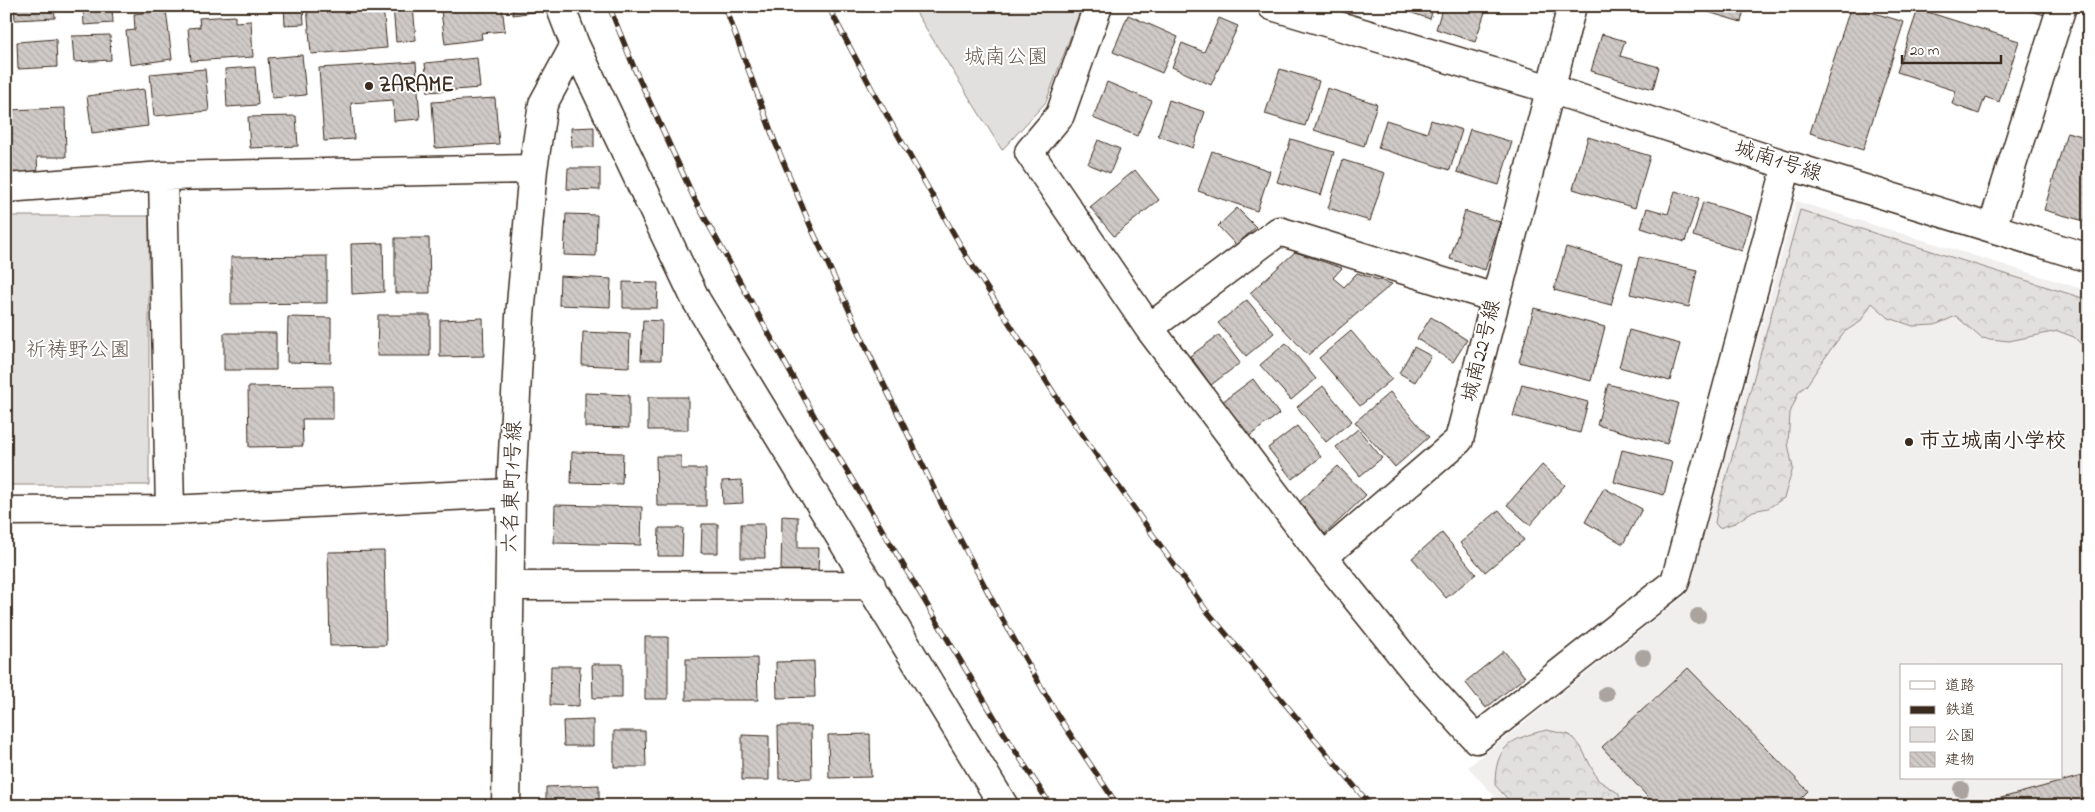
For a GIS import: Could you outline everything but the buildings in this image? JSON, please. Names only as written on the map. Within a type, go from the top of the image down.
[{"type":"street","points":[[560,6],[575,45],[696,300],[860,570],[871,584],[1004,806]]},
{"type":"street","points":[[1098,6],[1060,115],[1029,152],[1149,328],[1323,557],[1418,675],[1476,739],[1675,582],[1787,165]]},
{"type":"street","name":"城南1号線","points":[[1272,6],[1550,89],[1787,165],[2089,258]]},
{"type":"street","points":[[1550,89],[1572,6]]},
{"type":"street","points":[[1992,228],[2062,6]]},
{"type":"street","name":"六名東町1号線","points":[[506,806],[511,493],[520,316],[534,169],[543,104],[575,45]]},
{"type":"street","name":"城南22号線","points":[[1323,557],[1460,440],[1550,89]]},
{"type":"street","points":[[6,188],[163,176],[534,169]]},
{"type":"street","points":[[163,176],[170,510]]},
{"type":"street","points":[[1149,328],[1279,231],[1495,298]]},
{"type":"street","points":[[6,511],[170,510],[511,493]]},
{"type":"street","points":[[510,586],[871,584]]},
{"type":"shaded area","name":"市立城南小学校","points":[[1796,201],[2089,291],[2089,806],[1503,806],[1468,767],[1688,593]]},
{"type":"green space","name":"城南公園","points":[[912,6],[1082,6],[1046,102],[1002,150]]},
{"type":"green space","points":[[1800,210],[2089,300],[2089,352],[2074,337],[2058,331],[2009,341],[1981,338],[1956,316],[1935,325],[1913,326],[1889,318],[1872,303],[1860,322],[1844,332],[1806,386],[1799,391],[1790,413],[1788,444],[1793,468],[1784,498],[1768,508],[1753,511],[1735,523],[1719,528],[1715,523],[1717,511]]},
{"type":"green space","name":"祈祷野公園","points":[[6,216],[149,216],[149,485],[6,485]]},
{"type":"green space","points":[[1547,730],[1570,735],[1581,747],[1598,780],[1618,793],[1624,806],[1514,806],[1495,785],[1498,761],[1502,753],[1515,741],[1524,736]]},
{"type":"railway","points":[[609,6],[635,70],[695,200],[817,421],[1002,730],[1051,806]]},
{"type":"railway","points":[[725,6],[775,142],[810,225],[943,507],[999,613],[1058,716],[1118,806]]},
{"type":"railway","points":[[828,6],[872,89],[967,257],[1066,412],[1206,610],[1371,806]]},
{"type":"place","name":"ZARAME","points":[[369,86]]},
{"type":"place","name":"市立城南小学校","points":[[1909,442]]}]
